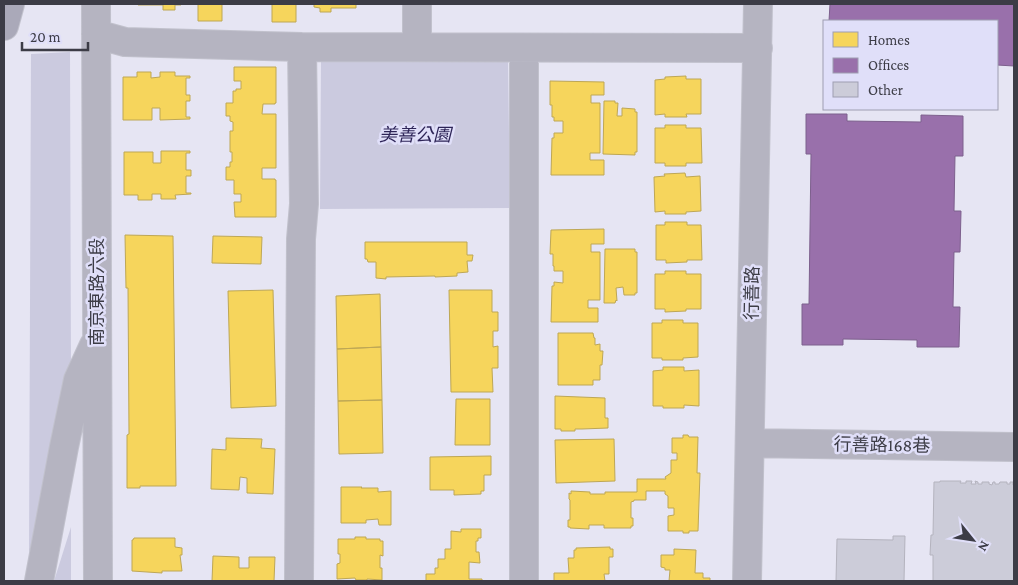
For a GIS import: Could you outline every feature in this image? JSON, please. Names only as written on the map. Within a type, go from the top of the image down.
[{"type":"highway","points":[[4,26],[10,4]]},
{"type":"street","name":"南京東路六段","points":[[96,4],[98,581]]},
{"type":"street","points":[[417,4],[417,47]]},
{"type":"street","name":"行善路","points":[[747,581],[758,4]]},
{"type":"street","points":[[96,34],[125,42],[302,47],[758,48]]},
{"type":"street","points":[[300,581],[301,248],[304,204],[302,47]]},
{"type":"street","points":[[524,48],[524,581]]},
{"type":"street","points":[[39,581],[78,380],[97,339]]},
{"type":"street","name":"行善路168巷","points":[[750,443],[1014,447]]},
{"type":"green space","points":[[70,52],[71,372],[29,554],[31,54]]},
{"type":"green space","name":"美善公園","points":[[321,61],[508,61],[510,208],[320,209]]},
{"type":"green space","points":[[71,527],[71,581],[54,581]]},
{"type":"building: Homes","points":[[138,4],[181,5],[175,5],[175,10],[163,10],[163,5]]},
{"type":"building: Homes","points":[[198,4],[222,4],[222,21],[198,21]]},
{"type":"building: Homes","points":[[272,4],[296,4],[296,22],[272,22]]},
{"type":"building: Homes","points":[[314,4],[356,4],[356,8],[331,8],[331,12],[320,12],[320,8],[314,7]]},
{"type":"building: Homes","points":[[234,67],[276,67],[276,103],[263,104],[262,114],[276,114],[276,168],[262,168],[262,179],[276,180],[276,217],[235,217],[234,202],[241,202],[241,194],[234,194],[234,180],[226,180],[226,167],[230,167],[230,162],[232,162],[230,131],[233,131],[233,122],[230,121],[230,116],[226,116],[226,103],[233,103],[233,91],[241,89],[241,81],[234,81]]},
{"type":"building: Homes","points":[[137,72],[151,72],[151,78],[160,77],[160,72],[175,72],[175,76],[190,76],[190,78],[186,78],[186,95],[190,95],[190,101],[186,101],[186,117],[190,117],[190,119],[160,120],[160,108],[152,108],[152,120],[123,120],[123,77],[137,77]]},
{"type":"building: Homes","points":[[686,76],[686,79],[701,79],[701,114],[686,114],[687,117],[665,117],[665,114],[655,115],[655,80],[665,79],[665,77]]},
{"type":"building: Homes","points":[[550,81],[604,82],[604,95],[591,95],[591,103],[600,103],[600,153],[590,153],[590,160],[604,160],[604,175],[551,175],[552,138],[554,138],[554,133],[563,133],[563,121],[554,121],[554,117],[552,117]]},
{"type":"building: Homes","points":[[604,101],[615,101],[615,103],[618,103],[617,116],[622,116],[622,108],[635,109],[635,112],[637,112],[637,152],[635,152],[635,155],[603,154]]},
{"type":"building: Homes","points":[[665,125],[686,125],[686,128],[701,128],[702,163],[686,163],[686,166],[665,166],[665,163],[655,163],[655,128],[665,128]]},
{"type":"building: Homes","points":[[161,151],[190,151],[190,153],[186,153],[186,170],[191,170],[191,176],[186,176],[186,193],[191,194],[175,195],[176,199],[161,199],[161,194],[152,194],[152,200],[138,200],[138,195],[124,195],[124,152],[153,152],[153,163],[161,163]]},
{"type":"building: Homes","points":[[685,173],[686,177],[700,176],[701,211],[686,212],[686,214],[665,214],[665,211],[655,212],[654,177],[665,176],[664,174]]},
{"type":"building: Homes","points":[[665,222],[687,222],[687,225],[701,225],[702,260],[666,263],[666,260],[656,260],[656,225],[665,225]]},
{"type":"building: Homes","points":[[604,229],[604,244],[591,244],[591,252],[600,252],[600,300],[588,300],[588,308],[598,308],[598,322],[551,322],[552,286],[554,286],[554,282],[563,283],[563,271],[554,271],[553,254],[550,254],[551,230]]},
{"type":"building: Homes","points":[[125,235],[173,236],[176,486],[127,488],[127,435],[129,434],[128,288],[126,288]]},
{"type":"building: Homes","points":[[213,236],[262,237],[261,264],[212,263]]},
{"type":"building: Homes","points":[[365,242],[467,242],[467,255],[473,255],[472,261],[467,261],[468,272],[457,273],[457,276],[376,278],[376,262],[368,262],[365,259]]},
{"type":"building: Homes","points":[[605,249],[635,249],[635,252],[637,252],[637,293],[635,295],[624,295],[623,287],[616,288],[617,301],[615,303],[604,303]]},
{"type":"building: Homes","points":[[665,271],[686,271],[686,274],[701,274],[701,309],[665,312],[665,309],[655,309],[655,274],[665,274]]},
{"type":"building: Homes","points":[[273,290],[276,406],[231,408],[228,291]]},
{"type":"building: Homes","points":[[449,290],[492,290],[492,312],[498,312],[498,331],[493,331],[493,347],[498,346],[498,368],[492,368],[493,392],[451,392]]},
{"type":"building: Homes","points":[[380,294],[381,347],[337,349],[336,296]]},
{"type":"building: Homes","points":[[662,320],[683,320],[683,323],[698,323],[698,357],[683,358],[683,360],[652,358],[652,323],[662,323]]},
{"type":"building: Homes","points":[[558,333],[593,333],[595,345],[600,344],[600,351],[603,351],[602,365],[600,365],[600,380],[593,380],[593,385],[558,385]]},
{"type":"building: Homes","points":[[381,347],[382,400],[338,401],[337,349]]},
{"type":"building: Homes","points":[[663,367],[684,367],[684,371],[699,370],[699,406],[684,405],[684,408],[663,408],[663,406],[653,406],[653,371],[663,370]]},
{"type":"building: Homes","points":[[555,396],[605,398],[605,418],[608,418],[608,428],[575,429],[575,431],[555,429]]},
{"type":"building: Homes","points":[[456,399],[490,399],[490,445],[455,445]]},
{"type":"building: Homes","points":[[382,400],[383,453],[339,454],[338,401]]},
{"type":"building: Homes","points":[[683,435],[698,437],[697,473],[700,473],[698,531],[683,533],[683,531],[668,531],[668,516],[674,515],[674,508],[668,508],[668,496],[665,494],[665,491],[646,491],[646,500],[634,500],[631,502],[633,526],[631,528],[604,528],[604,525],[589,525],[589,529],[568,527],[568,520],[570,520],[569,493],[571,494],[571,491],[590,492],[590,494],[637,492],[637,479],[666,479],[665,477],[671,473],[671,460],[677,460],[677,453],[672,453],[672,438],[683,438]]},
{"type":"building: Homes","points":[[226,438],[262,439],[261,448],[275,449],[273,494],[247,493],[247,478],[240,477],[239,490],[211,489],[212,449],[226,450]]},
{"type":"building: Homes","points":[[614,439],[615,481],[556,483],[555,440]]},
{"type":"building: Homes","points":[[491,456],[491,475],[484,475],[484,491],[481,491],[481,494],[454,495],[454,490],[430,490],[430,457]]},
{"type":"building: Homes","points":[[341,487],[378,488],[378,492],[391,491],[391,525],[379,525],[378,519],[366,520],[366,523],[341,523]]},
{"type":"building: Homes","points":[[461,529],[481,529],[481,538],[478,538],[478,541],[476,541],[476,552],[479,552],[480,563],[469,562],[469,579],[482,579],[482,581],[426,581],[426,574],[435,574],[435,568],[438,568],[438,559],[445,559],[445,549],[451,549],[451,531],[461,532]]},
{"type":"building: Homes","points":[[355,537],[380,539],[380,541],[383,541],[383,556],[380,555],[382,580],[337,579],[337,564],[340,563],[338,539],[355,539]]},
{"type":"building: Homes","points":[[134,538],[175,538],[175,547],[182,548],[182,555],[180,555],[182,571],[162,571],[162,573],[132,571],[132,540]]},
{"type":"building: Homes","points":[[610,547],[610,549],[613,549],[613,557],[609,557],[609,574],[604,574],[605,581],[554,581],[554,573],[569,573],[568,558],[574,558],[574,550],[576,548]]},
{"type":"building: Homes","points":[[674,549],[696,550],[695,573],[703,573],[703,578],[710,578],[710,581],[669,581],[670,570],[665,570],[665,568],[661,567],[661,555],[674,555]]},
{"type":"building: Homes","points":[[213,556],[239,557],[239,568],[249,568],[249,557],[275,557],[274,581],[212,581]]},
{"type":"building: Offices","points":[[830,4],[1014,4],[1014,66],[998,65],[998,20],[829,20]]},
{"type":"building: Offices","points":[[806,114],[847,114],[847,121],[921,122],[921,115],[963,116],[963,156],[955,156],[954,211],[961,211],[960,252],[954,252],[953,307],[960,307],[959,347],[917,347],[917,340],[843,339],[843,345],[802,345],[802,304],[809,304],[811,154],[806,154]]},
{"type":"building: Other","points":[[961,481],[960,483],[966,483],[966,481],[972,481],[971,484],[976,484],[975,481],[978,484],[989,482],[992,485],[993,482],[995,484],[1007,482],[1007,484],[1010,484],[1010,482],[1013,482],[1014,581],[933,581],[933,555],[930,555],[931,535],[933,535],[934,482]]},
{"type":"building: Other","points":[[893,536],[905,536],[904,581],[836,581],[837,539],[893,540]]}]
